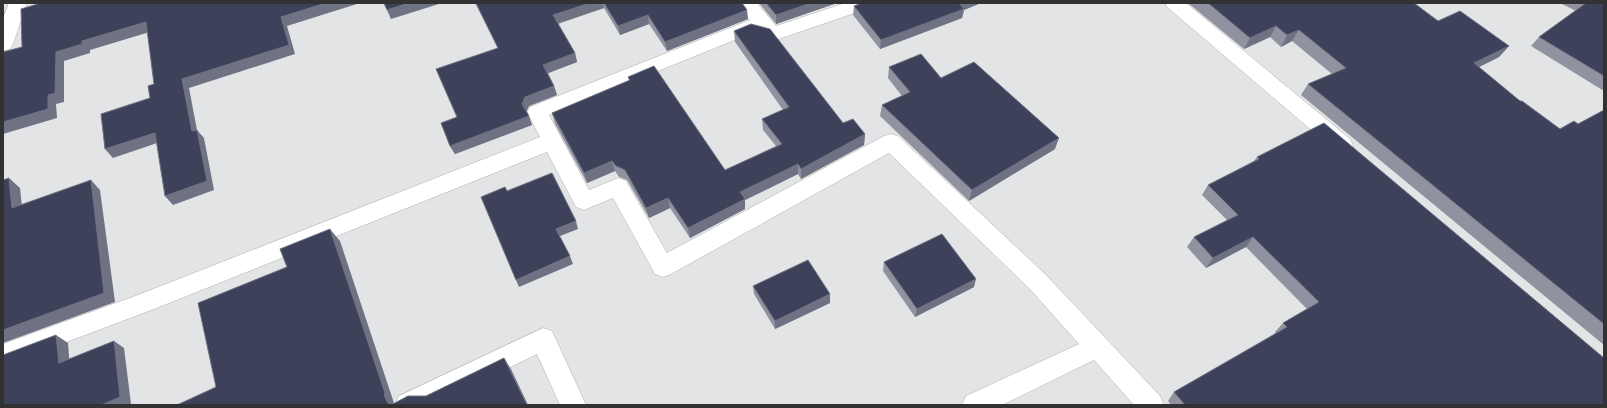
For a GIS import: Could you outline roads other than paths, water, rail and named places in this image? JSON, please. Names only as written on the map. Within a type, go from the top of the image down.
[{"type":"street","points":[[3,44],[18,3]]},
{"type":"street","points":[[748,3],[770,32]]},
{"type":"street","points":[[865,3],[776,33],[751,26],[537,112],[584,201],[618,187],[663,267],[891,142],[1037,281],[1150,405]]},
{"type":"street","points":[[1174,3],[1360,158]]},
{"type":"street","points":[[3,355],[146,302],[552,141]]},
{"type":"street","points":[[408,405],[543,338],[574,405]]},
{"type":"street","points":[[975,405],[1097,347]]}]
